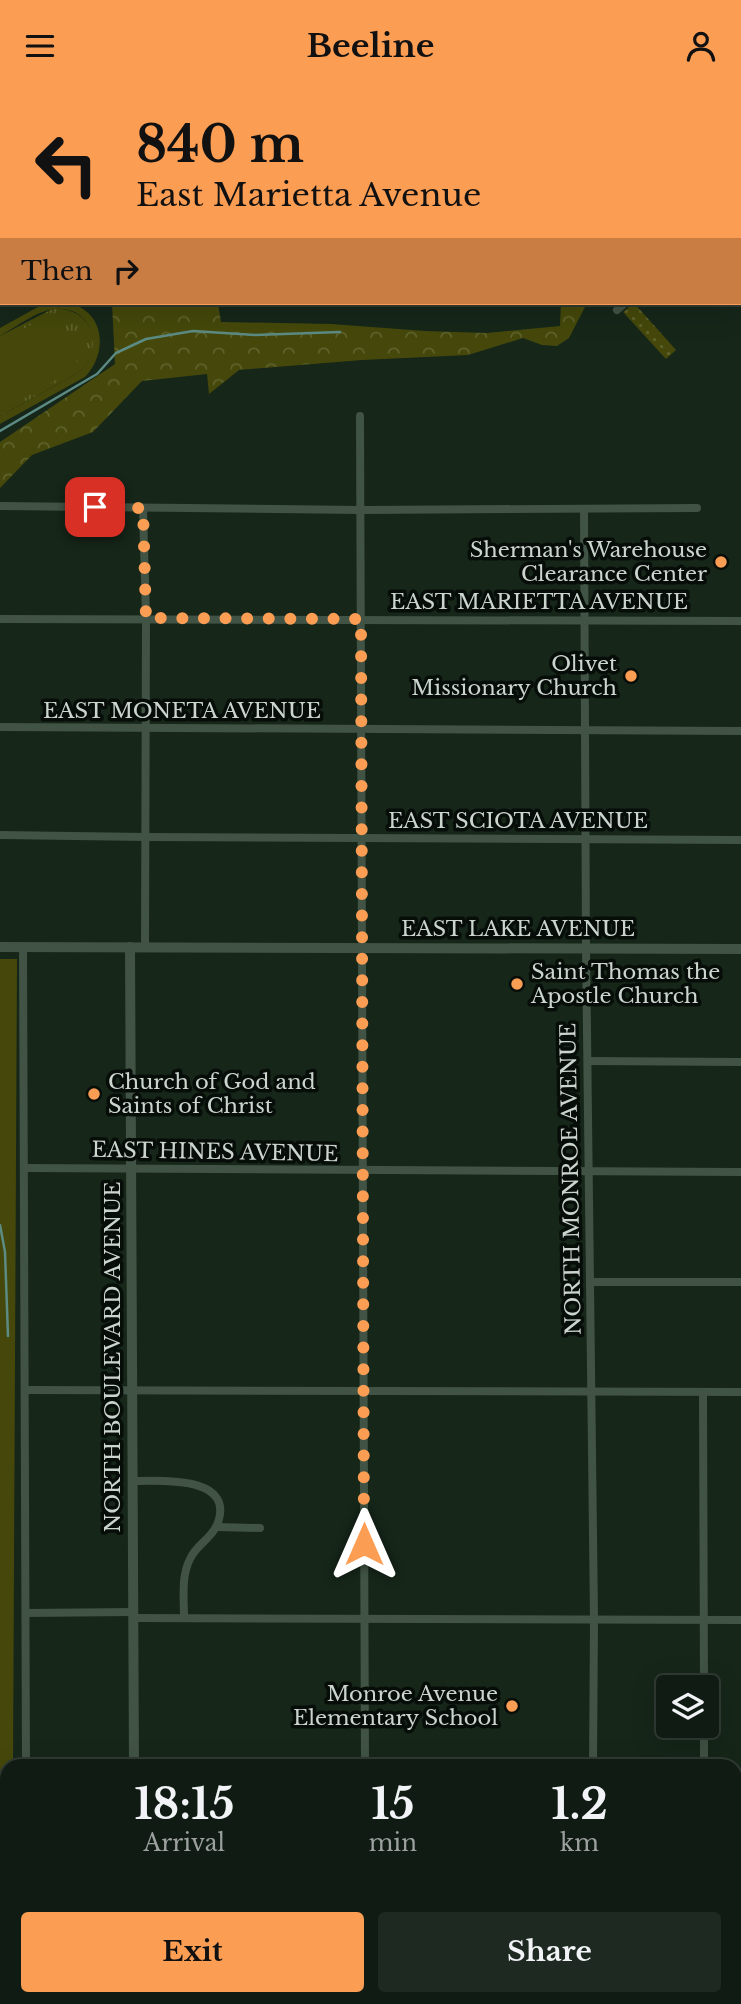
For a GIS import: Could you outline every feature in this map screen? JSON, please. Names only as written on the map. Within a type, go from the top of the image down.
[{"type":"street","points":[[617,310],[623,305]]},
{"type":"street","points":[[360,416],[365,1759]]},
{"type":"street","points":[[0,506],[361,510],[697,508]]},
{"type":"street","points":[[143,508],[146,618],[145,948]]},
{"type":"street","name":"NORTH MONROE AVENUE","points":[[584,509],[593,1759]]},
{"type":"street","name":"EAST MARIETTA AVENUE","points":[[0,619],[741,621]]},
{"type":"street","name":"EAST MONETA AVENUE","points":[[0,727],[741,731]]},
{"type":"street","name":"EAST SCIOTA AVENUE","points":[[0,835],[741,840]]},
{"type":"street","name":"EAST LAKE AVENUE","points":[[0,947],[741,949]]},
{"type":"street","points":[[23,947],[26,1759]]},
{"type":"street","name":"NORTH BOULEVARD AVENUE","points":[[130,947],[134,1759]]},
{"type":"street","points":[[588,1061],[741,1062]]},
{"type":"street","name":"EAST HINES AVENUE","points":[[24,1168],[741,1173]]},
{"type":"street","points":[[590,1282],[741,1282]]},
{"type":"street","points":[[25,1390],[741,1392]]},
{"type":"street","points":[[703,1393],[704,1675]]},
{"type":"street","points":[[133,1481],[201,1485],[217,1501],[220,1516],[216,1527],[190,1559],[184,1575],[184,1618]]},
{"type":"street","points":[[216,1527],[260,1528]]},
{"type":"street","points":[[26,1613],[364,1620],[741,1620]]},
{"type":"street","points":[[704,1738],[704,1759]]},
{"type":"green space","points":[[41,305],[75,305],[92,317],[100,336],[100,347],[92,368],[85,377],[0,424],[0,416],[76,374],[86,365],[93,343],[87,322],[68,310],[55,309],[41,313],[0,336],[0,328]]},
{"type":"green space","points":[[112,305],[218,305],[221,322],[331,324],[487,333],[560,326],[561,305],[586,305],[569,338],[557,346],[542,345],[523,338],[468,355],[239,370],[209,394],[207,374],[142,381],[93,432],[32,455],[0,488],[0,442],[115,364]]},
{"type":"green space","points":[[636,305],[676,350],[666,359],[623,312]]},
{"type":"green space","points":[[52,309],[77,314],[86,322],[91,331],[92,354],[76,374],[0,416],[0,336]]},
{"type":"green space","points":[[47,316],[80,366],[0,412],[0,342]]},
{"type":"green space","points":[[0,959],[17,959],[13,1759],[0,1759]]},
{"type":"waterway","points":[[0,431],[97,374],[116,353],[146,339],[193,331],[255,335],[340,332]]},
{"type":"waterway","points":[[0,1225],[5,1252],[8,1336]]},
{"type":"place","name":"Sherman's Warehouse Clearance Center","points":[[721,562]]},
{"type":"place","name":"Olivet Missionary Church","points":[[631,676]]},
{"type":"place","name":"Saint Thomas the Apostle Church","points":[[517,984]]},
{"type":"place","name":"Church of God and Saints of Christ","points":[[94,1094]]},
{"type":"place","name":"Monroe Avenue Elementary School","points":[[512,1706]]},
{"type":"route","points":[[95,507],[143,508],[146,618],[361,619],[364,1544]]}]
